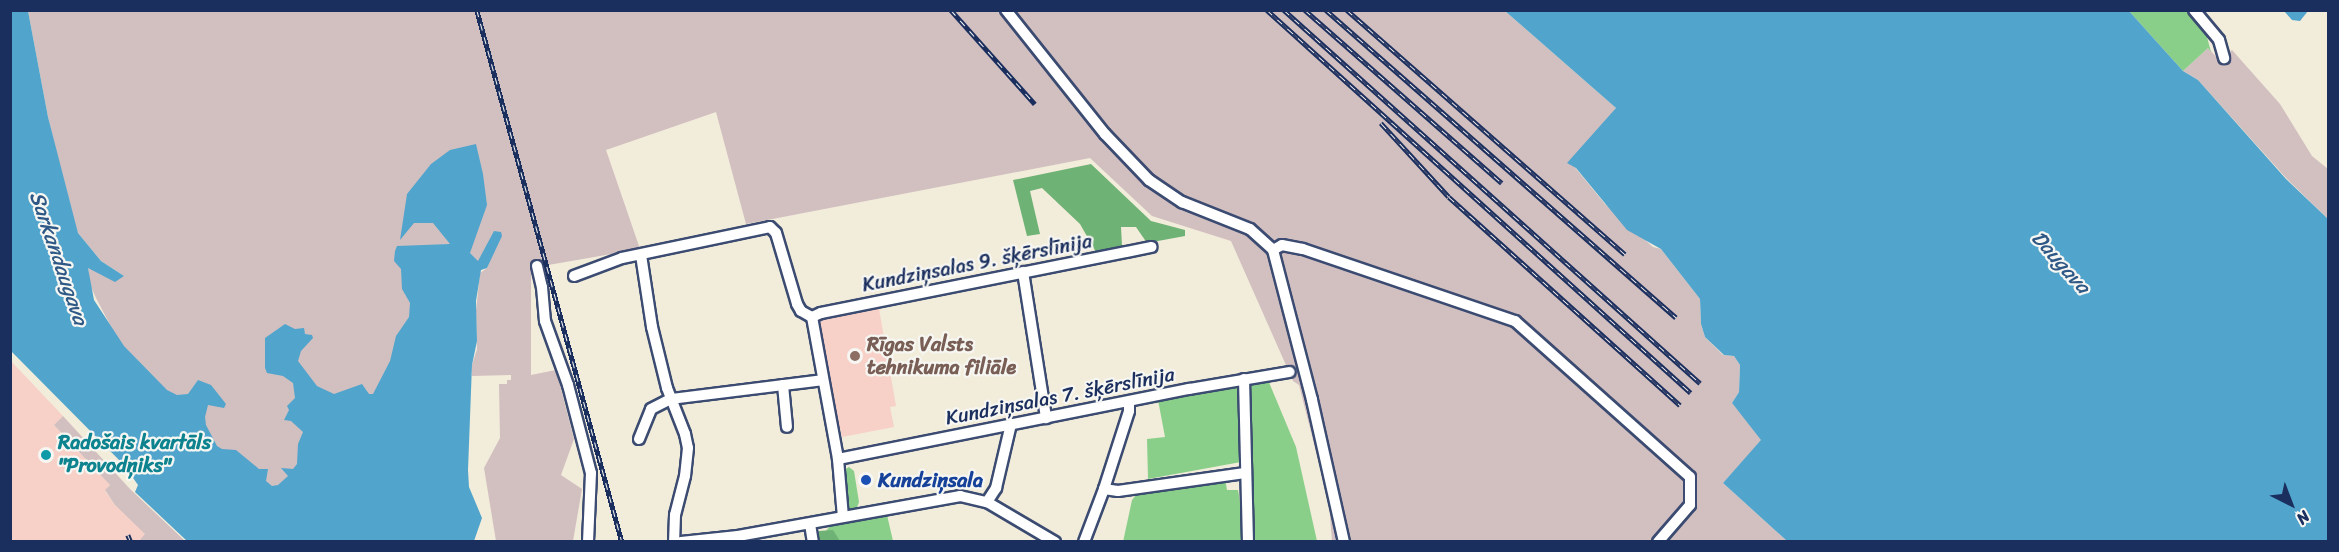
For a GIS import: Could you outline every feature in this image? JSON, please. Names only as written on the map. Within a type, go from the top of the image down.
[{"type":"street","points":[[1006,10],[1105,134],[1140,172],[1182,202],[1250,229],[1273,250],[1315,410],[1344,542]]},
{"type":"street","points":[[2194,10],[2219,40],[2223,58]]},
{"type":"street","points":[[574,276],[622,258],[773,228],[796,304],[801,311],[812,317],[838,459],[843,518]]},
{"type":"street","points":[[1273,250],[1282,245],[1303,249],[1515,321],[1690,477],[1690,505],[1658,542]]},
{"type":"street","name":"Kundziņsalas 9. šķērslīnija","points":[[812,317],[821,313],[1150,247]]},
{"type":"street","points":[[641,255],[652,327],[671,399],[688,448],[685,476],[675,516],[674,542]]},
{"type":"street","points":[[537,266],[542,287],[545,321],[568,385],[591,473],[588,542]]},
{"type":"street","points":[[1023,272],[1046,418]]},
{"type":"street","name":"Kundziņsalas 7. šķērslīnija","points":[[838,459],[1244,379],[1290,372]]},
{"type":"street","points":[[1244,379],[1248,542]]},
{"type":"street","points":[[639,439],[651,409],[671,399],[823,380]]},
{"type":"street","points":[[783,385],[787,426]]},
{"type":"street","points":[[1084,542],[1104,489],[1129,411],[1129,402]]},
{"type":"street","points":[[987,502],[996,489],[1011,424]]},
{"type":"street","points":[[1104,489],[1118,491],[1245,473]]},
{"type":"street","points":[[681,542],[738,536],[960,496],[987,502],[1055,542]]},
{"type":"street","points":[[810,524],[813,542]]},
{"type":"shaded area","points":[[28,11],[1505,11],[1616,108],[1573,165],[1605,204],[1653,247],[1661,249],[1700,299],[1701,324],[1705,337],[1723,355],[1734,356],[1740,365],[1739,392],[1732,403],[1762,440],[1723,483],[1787,541],[1332,541],[1329,503],[1299,385],[1293,381],[1231,241],[1152,216],[1090,158],[746,224],[716,112],[606,150],[640,249],[531,268],[531,375],[556,370],[574,439],[561,475],[582,489],[573,541],[496,541],[484,468],[500,438],[499,384],[507,384],[507,380],[511,380],[511,375],[472,376],[472,365],[477,349],[476,311],[480,273],[487,268],[494,251],[416,320],[376,400],[307,455],[280,492],[257,487],[138,378],[96,298],[89,282],[88,268],[124,276],[101,261],[78,233],[72,218],[48,117]]},
{"type":"shaded area","points":[[2208,48],[2220,61],[2232,50],[2280,104],[2312,156],[2328,169],[2328,219],[2287,179],[2198,80],[2183,71]]},
{"type":"shaded area","name":"Rīgas Valsts tehnikuma filiāle","points":[[878,303],[896,406],[890,407],[894,427],[842,437],[840,428],[834,428],[816,320],[820,316]]},
{"type":"shaded area","name":"Radošais kvartāls \"Provodņiks\"","points":[[10,360],[63,416],[54,425],[110,485],[105,491],[115,505],[146,534],[139,541],[11,541]]},
{"type":"shaded area","points":[[63,416],[130,489],[185,541],[139,541],[145,534],[115,505],[105,490],[110,485],[54,425]]},
{"type":"green space","points":[[2129,11],[2190,11],[2204,26],[2211,52],[2208,48],[2183,71]]},
{"type":"green space","points":[[1091,164],[1151,221],[1185,230],[1185,236],[1147,243],[1136,227],[1121,227],[1122,246],[1096,252],[1080,224],[1042,188],[1030,191],[1040,234],[1027,236],[1013,180]]},
{"type":"green space","points":[[1268,380],[1296,447],[1317,541],[1252,541],[1247,381]]},
{"type":"green space","points":[[1238,384],[1241,462],[1148,479],[1147,439],[1165,437],[1158,400]]},
{"type":"green space","name":"Kundziņsala","points":[[849,467],[854,471],[859,502],[856,510],[849,511],[846,506],[844,470]]},
{"type":"green space","points":[[1225,478],[1227,490],[1238,490],[1243,519],[1241,541],[1123,542],[1132,500],[1140,490]]},
{"type":"green space","points":[[887,515],[893,541],[817,542],[830,526]]},
{"type":"green space","points":[[833,530],[840,541],[817,541],[819,531]]},
{"type":"water","name":"Sarkandaugava","points":[[10,11],[28,11],[48,117],[78,233],[101,261],[124,276],[115,282],[88,268],[94,300],[124,346],[167,390],[177,395],[188,394],[198,380],[211,385],[226,404],[224,408],[208,405],[205,417],[206,425],[217,446],[222,449],[236,450],[259,469],[268,469],[266,481],[272,486],[278,485],[288,476],[281,468],[293,469],[297,464],[298,444],[303,432],[291,421],[284,420],[289,410],[287,406],[295,398],[293,383],[283,376],[267,373],[265,338],[285,324],[295,329],[304,328],[305,334],[312,335],[313,338],[301,351],[298,361],[317,386],[334,394],[362,384],[369,394],[373,394],[390,361],[396,336],[409,317],[410,303],[402,289],[401,269],[394,261],[397,246],[450,244],[433,223],[414,223],[400,240],[407,194],[431,164],[450,150],[476,144],[487,205],[470,253],[478,261],[494,231],[501,232],[502,236],[487,268],[481,270],[476,301],[477,341],[472,365],[468,470],[469,487],[482,518],[474,541],[187,541],[135,492],[138,485],[124,465],[11,351]]},
{"type":"water","name":"Daugava","points":[[1505,11],[2129,11],[2183,71],[2198,80],[2286,179],[2328,219],[2328,541],[1787,541],[1723,483],[1761,440],[1732,403],[1739,392],[1740,365],[1734,356],[1724,355],[1705,337],[1701,324],[1700,299],[1661,249],[1627,230],[1576,168],[1567,163],[1616,108]]},
{"type":"water","points":[[2284,11],[2308,11],[2300,21],[2292,20]]},
{"type":"railway","points":[[477,10],[622,542]]},
{"type":"railway","points":[[951,10],[1035,104]]},
{"type":"railway","points":[[1267,10],[1691,393]]},
{"type":"railway","points":[[1284,10],[1700,383]]},
{"type":"railway","points":[[1305,10],[1502,183]]},
{"type":"railway","points":[[1326,10],[1676,318]]},
{"type":"railway","points":[[1347,10],[1625,254]]},
{"type":"railway","points":[[1381,123],[1449,197],[1680,405]]},
{"type":"railway","points":[[128,535],[131,542]]},
{"type":"place","name":"Rīgas Valsts tehnikuma filiāle","points":[[855,356]]},
{"type":"place","name":"Radošais kvartāls \"Provodņiks\"","points":[[46,455]]},
{"type":"place","name":"Kundziņsala","points":[[866,480]]}]
